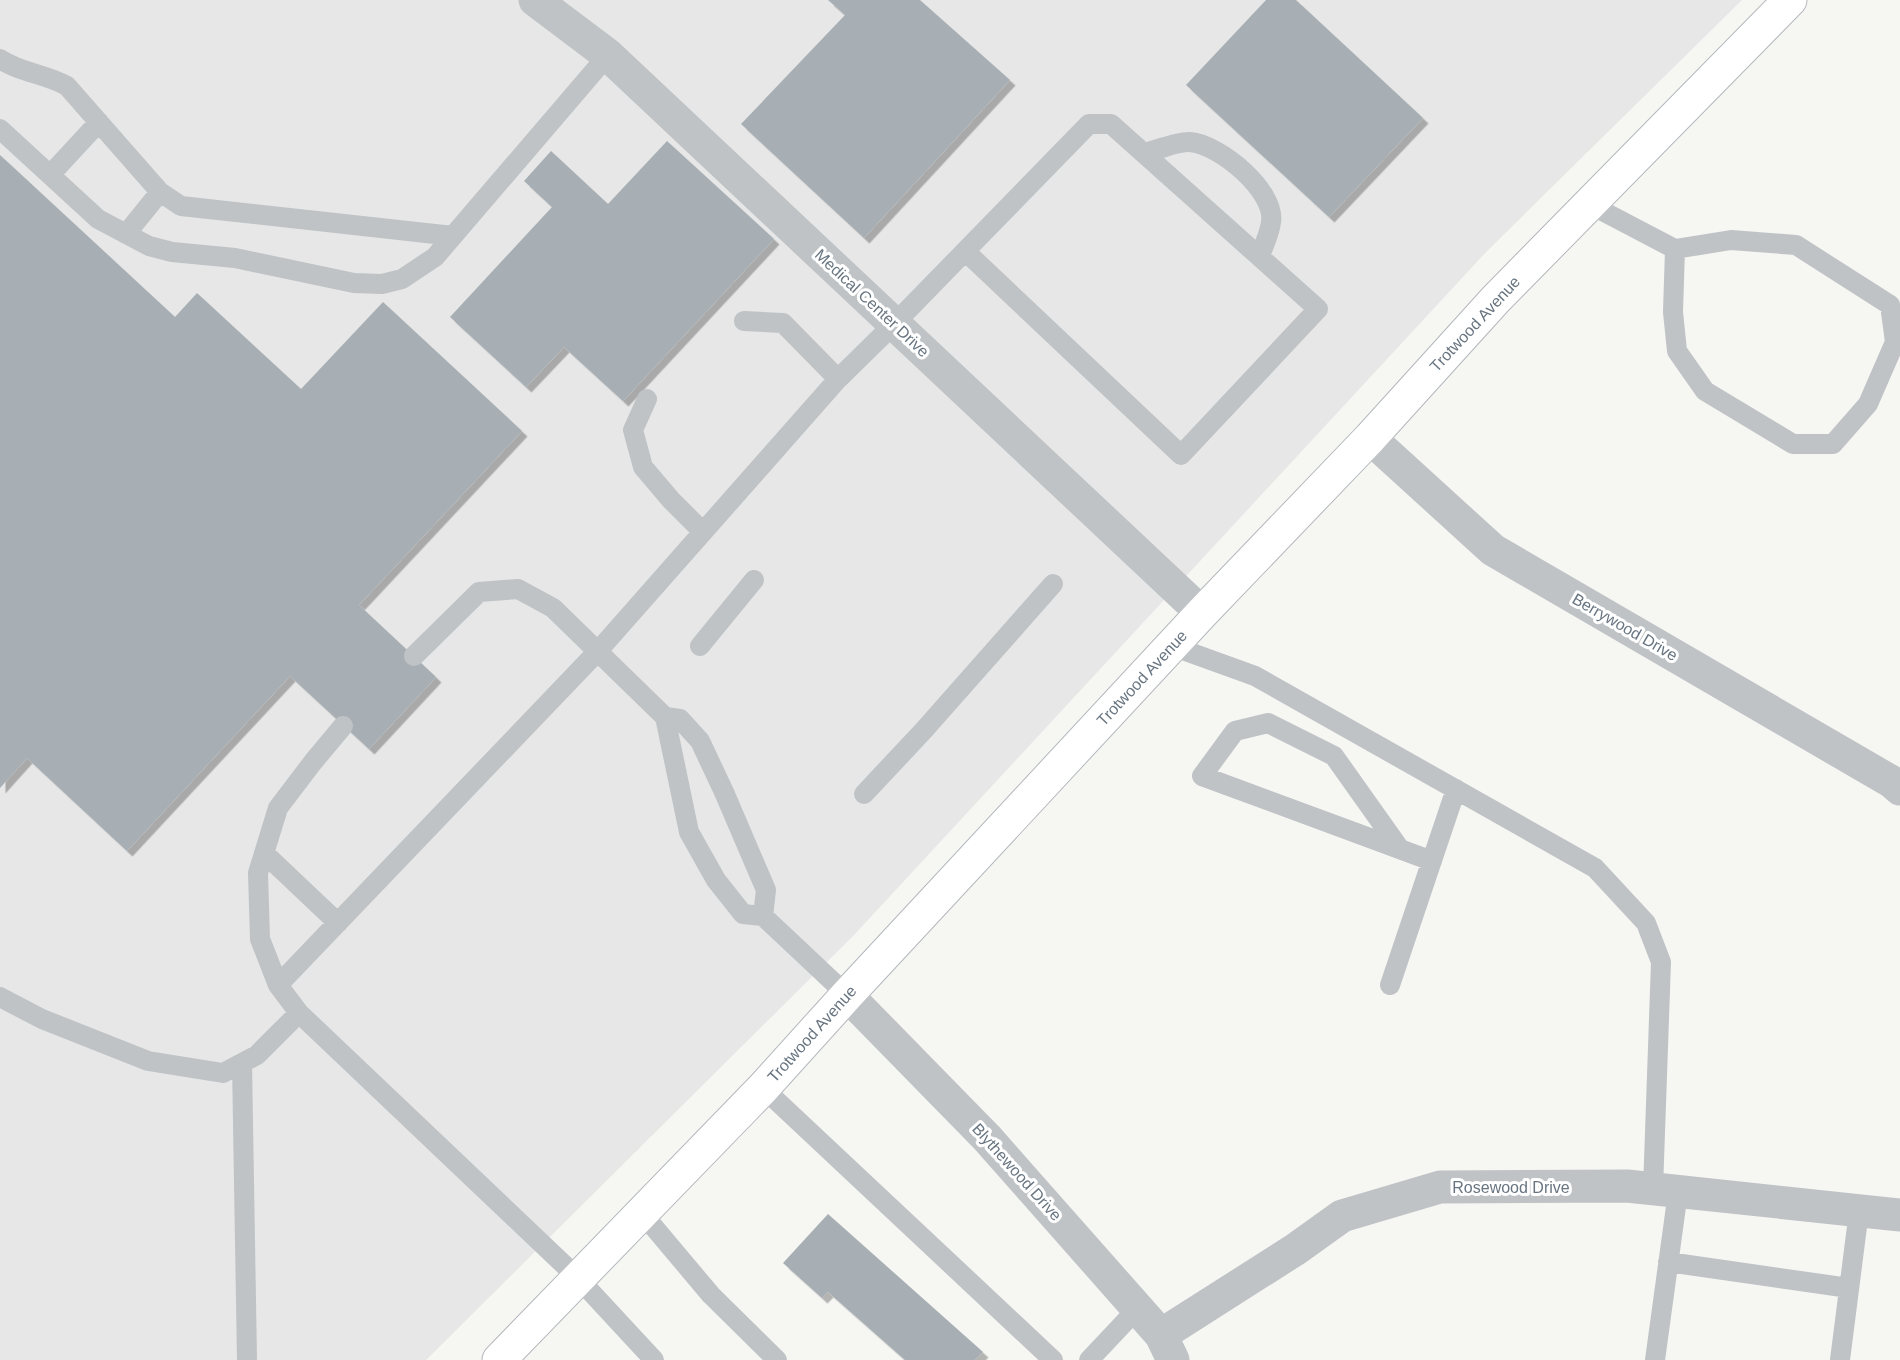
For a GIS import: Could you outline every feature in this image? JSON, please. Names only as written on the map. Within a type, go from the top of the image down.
[{"type":"main road","name":"Trotwood Avenue","points":[[499,1360],[763,1088],[1172,646],[1370,438],[1496,299],[1790,0]]},
{"type":"street","name":"Medical Center Drive","points":[[535,0],[608,55],[1202,614]]},
{"type":"street","name":"Berrywood Drive","points":[[1370,438],[1493,550],[1892,782],[1900,789]]},
{"type":"street","name":"Blythewood Drive","points":[[847,995],[987,1138],[1138,1308],[1167,1348]]},
{"type":"street","name":"Rosewood Drive","points":[[1167,1348],[1342,1216],[1440,1188],[1627,1186],[1900,1215]]},
{"type":"lane","points":[[0,129],[98,219],[149,246],[172,252],[235,258],[354,283],[382,284],[402,279],[435,257],[608,55]]},
{"type":"lane","points":[[0,60],[11,67],[55,79],[67,86],[160,192],[181,206],[453,236]]},
{"type":"lane","points":[[50,175],[99,122]]},
{"type":"lane","points":[[278,985],[598,651],[838,379],[1089,124],[1111,124],[1318,309],[1181,454],[965,251]]},
{"type":"lane","points":[[1145,153],[1190,142],[1217,150],[1251,177],[1266,200],[1272,220],[1260,257]]},
{"type":"lane","points":[[126,234],[160,192]]},
{"type":"lane","points":[[1589,204],[1675,249],[1731,240],[1796,244],[1890,305],[1895,342],[1868,404],[1833,444],[1793,444],[1705,391],[1677,351],[1673,312],[1675,249]]},
{"type":"lane","points":[[744,321],[783,323],[838,379]]},
{"type":"lane","points":[[647,399],[633,430],[643,467],[702,531]]},
{"type":"lane","points":[[700,646],[754,580]]},
{"type":"lane","points":[[864,794],[1053,584]]},
{"type":"lane","points":[[414,656],[479,592],[518,589],[553,608],[665,717],[688,832],[716,880],[743,914],[763,916],[847,995]]},
{"type":"lane","points":[[1172,646],[1255,676],[1595,868],[1646,923],[1661,962],[1668,1262],[1655,1360]]},
{"type":"lane","points":[[665,717],[680,719],[700,741],[766,890],[763,916]]},
{"type":"lane","points":[[1400,849],[1334,756],[1268,723],[1235,731],[1202,776],[1432,861]]},
{"type":"lane","points":[[343,726],[278,808],[258,873],[260,939],[278,985],[299,1013],[578,1278],[654,1360]]},
{"type":"lane","points":[[1390,985],[1455,789]]},
{"type":"lane","points":[[264,853],[338,923]]},
{"type":"lane","points":[[0,997],[42,1019],[148,1061],[223,1073],[257,1054],[299,1013]]},
{"type":"lane","points":[[242,1063],[247,1360]]},
{"type":"lane","points":[[763,1088],[1053,1360]]},
{"type":"lane","points":[[1840,1360],[1859,1211]]},
{"type":"lane","points":[[642,1213],[711,1295],[777,1360]]},
{"type":"lane","points":[[1668,1262],[1849,1288]]},
{"type":"lane","points":[[1089,1360],[1138,1308]]},
{"type":"shaded area","points":[[0,0],[1742,0],[1486,252],[854,935],[426,1360],[0,1360]]},
{"type":"building","points":[[828,0],[920,0],[1010,80],[864,238],[741,124],[845,15]]},
{"type":"building","points":[[1266,0],[1296,0],[1423,118],[1329,217],[1186,85]]},
{"type":"building","points":[[667,141],[774,239],[623,401],[564,347],[526,387],[450,317],[552,207],[524,181],[551,151],[608,204]]},
{"type":"building","points":[[0,155],[175,317],[197,293],[301,389],[383,302],[522,431],[359,605],[436,677],[369,749],[290,676],[127,851],[27,758],[0,788]]},
{"type":"building","points":[[828,1214],[983,1352],[975,1360],[905,1360],[828,1292],[822,1298],[783,1263]]}]
